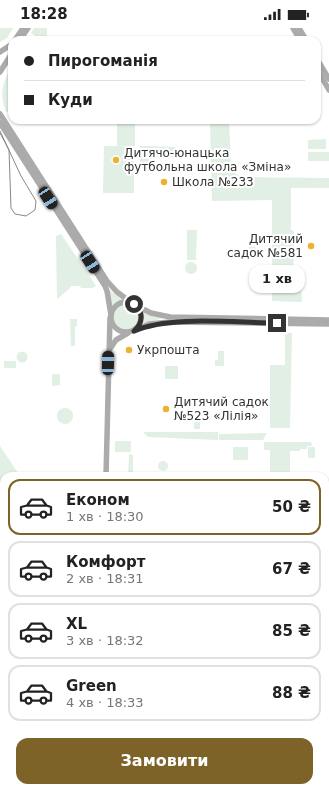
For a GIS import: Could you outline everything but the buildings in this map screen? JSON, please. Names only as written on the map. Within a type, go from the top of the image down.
[{"type":"main road","points":[[0,72],[8,59]]},
{"type":"main road","points":[[0,65],[0,72]]},
{"type":"main road","points":[[321,66],[329,79]]},
{"type":"main road","points":[[321,76],[329,90]]},
{"type":"main road","points":[[0,114],[107,281],[117,292],[134,305],[140,312],[141,319],[139,326],[131,332],[116,329],[110,316],[113,309],[120,303],[134,305],[151,313],[170,317],[329,320]]},
{"type":"main road","points":[[0,123],[107,289],[110,316],[106,472]]},
{"type":"main road","points":[[109,351],[116,340],[149,324],[170,322],[329,324]]},
{"type":"shaded area","points":[[0,28],[13,28],[7,38],[0,42]]},
{"type":"shaded area","points":[[34,28],[47,28],[47,36],[35,36],[31,33]]},
{"type":"shaded area","points":[[8,73],[8,112],[6,112],[2,96],[4,82]]},
{"type":"shaded area","name":"Дитячо-юнацька футбольна школа «Зміна»","points":[[117,124],[135,124],[135,146],[119,146],[134,147],[134,193],[103,193],[104,146],[117,146]]},
{"type":"shaded area","points":[[210,124],[229,124],[231,171],[241,177],[329,178],[329,188],[291,188],[291,230],[294,231],[293,283],[301,282],[302,302],[272,301],[272,200],[212,201]]},
{"type":"shaded area","points":[[326,139],[326,149],[308,149],[308,140]]},
{"type":"shaded area","points":[[140,146],[149,146],[149,163],[140,163]]},
{"type":"shaded area","points":[[149,146],[175,147],[175,157],[149,157]]},
{"type":"shaded area","points":[[308,152],[329,152],[329,161],[308,161]]},
{"type":"shaded area","points":[[187,230],[197,230],[196,260],[187,260]]},
{"type":"shaded area","points":[[61,234],[96,286],[92,288],[81,288],[80,286],[71,286],[57,299],[56,236]]},
{"type":"shaded area","points":[[252,246],[256,248],[258,252],[256,256],[252,258],[248,256],[246,252],[248,248]]},
{"type":"shaded area","points":[[189,262],[193,262],[197,268],[193,274],[189,274],[185,270],[185,266]]},
{"type":"shaded area","points":[[108,289],[123,300],[111,307]]},
{"type":"shaded area","points":[[126,304],[135,308],[139,317],[135,326],[126,330],[117,326],[113,317],[117,308]]},
{"type":"shaded area","points":[[143,311],[163,318],[142,324],[144,317]]},
{"type":"shaded area","points":[[70,319],[77,319],[77,326],[75,326],[75,346],[71,346]]},
{"type":"shaded area","points":[[285,333],[292,333],[290,428],[270,428],[270,365],[285,365]]},
{"type":"shaded area","points":[[22,351],[26,353],[28,357],[26,361],[22,363],[18,361],[16,357],[18,353]]},
{"type":"shaded area","points":[[218,351],[224,351],[224,366],[215,366],[215,360],[218,360]]},
{"type":"shaded area","points":[[4,361],[16,361],[16,368],[4,368]]},
{"type":"shaded area","points":[[165,366],[178,366],[178,379],[165,379]]},
{"type":"shaded area","points":[[52,374],[60,374],[60,385],[52,386]]},
{"type":"shaded area","points":[[65,408],[71,410],[73,416],[71,422],[65,424],[59,422],[57,416],[59,410]]},
{"type":"shaded area","points":[[194,418],[200,418],[200,429],[194,429]]},
{"type":"shaded area","points":[[143,432],[218,432],[218,440],[148,437]]},
{"type":"shaded area","points":[[267,433],[263,440],[219,440],[219,434]]},
{"type":"shaded area","points":[[115,441],[131,441],[131,452],[115,452]]},
{"type":"shaded area","points":[[264,442],[311,442],[312,446],[307,446],[307,449],[300,449],[300,451],[290,451],[290,472],[270,472],[270,450],[264,450]]},
{"type":"shaded area","points":[[0,446],[17,472],[0,472]]},
{"type":"shaded area","points":[[233,447],[248,447],[248,460],[233,460]]},
{"type":"shaded area","points":[[308,447],[315,447],[315,458],[308,458]]},
{"type":"shaded area","points":[[129,454],[133,455],[133,472],[128,472]]},
{"type":"shaded area","points":[[161,461],[165,461],[168,466],[165,471],[161,471],[158,468],[158,464]]},
{"type":"tram line","points":[[0,131],[21,176],[36,201],[35,210],[26,216],[15,214],[11,208],[9,150],[0,133]]},
{"type":"place","name":"Дитячо-юнацька футбольна школа «Зміна»","points":[[116,160]]},
{"type":"place","name":"Школа №233","points":[[164,182]]},
{"type":"place","name":"Дитячий садок №581","points":[[311,246]]},
{"type":"place","name":"Укрпошта","points":[[129,350]]},
{"type":"place","name":"Дитячий садок №523 «Лілія»","points":[[166,409]]},
{"type":"route","points":[[134,304],[140,310],[141,314],[139,326],[134,331],[149,324],[170,322],[277,323]]}]
